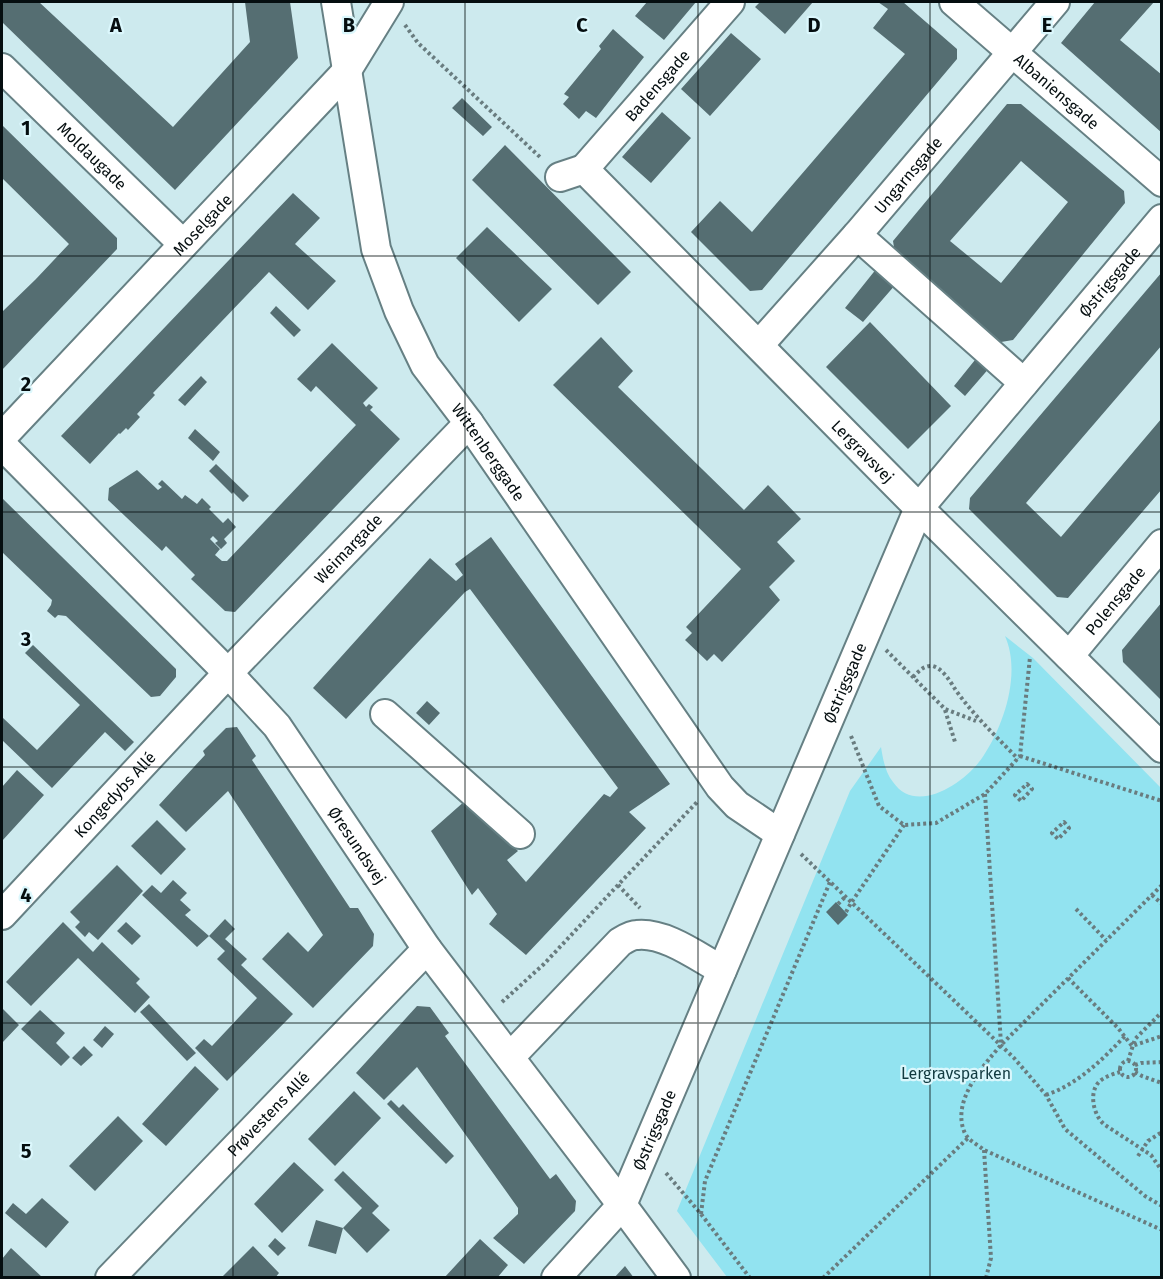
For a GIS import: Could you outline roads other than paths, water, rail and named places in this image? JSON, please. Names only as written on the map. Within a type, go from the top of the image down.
[{"type":"street","name":"Wittenberggade","points":[[336,2],[376,249],[399,311],[425,365],[470,423],[716,781],[737,805],[780,834]]},
{"type":"street","name":"Moselgade","points":[[2,438],[346,72],[389,2]]},
{"type":"street","name":"Badensgade","points":[[572,173],[729,2]]},
{"type":"street","name":"Albaniensgade","points":[[954,2],[1161,182]]},
{"type":"street","name":"Ungarnsgade","points":[[759,345],[857,235],[1055,2]]},
{"type":"street","name":"Moldaugade","points":[[2,68],[183,244]]},
{"type":"street","name":"Lergravsvej","points":[[572,173],[759,345],[919,508],[1161,748]]},
{"type":"street","name":"Østrigsgade","points":[[556,1278],[622,1204],[919,508],[1161,219]]},
{"type":"street","points":[[857,235],[1024,383]]},
{"type":"street","name":"Weimargade","points":[[228,673],[470,423]]},
{"type":"street","name":"Øresundsvej","points":[[2,445],[228,673],[277,726],[427,949],[676,1278]]},
{"type":"street","name":"Polensgade","points":[[1069,656],[1161,544]]},
{"type":"street","name":"Kongedybs Allé","points":[[2,915],[228,673]]},
{"type":"street","points":[[385,714],[520,834]]},
{"type":"street","points":[[510,1057],[620,942],[634,935],[651,935],[670,941],[722,970]]},
{"type":"street","name":"Prøvestens Allé","points":[[110,1278],[427,949]]},
{"type":"park label","name":"Lergravsparken","points":[[956,1073]]}]
